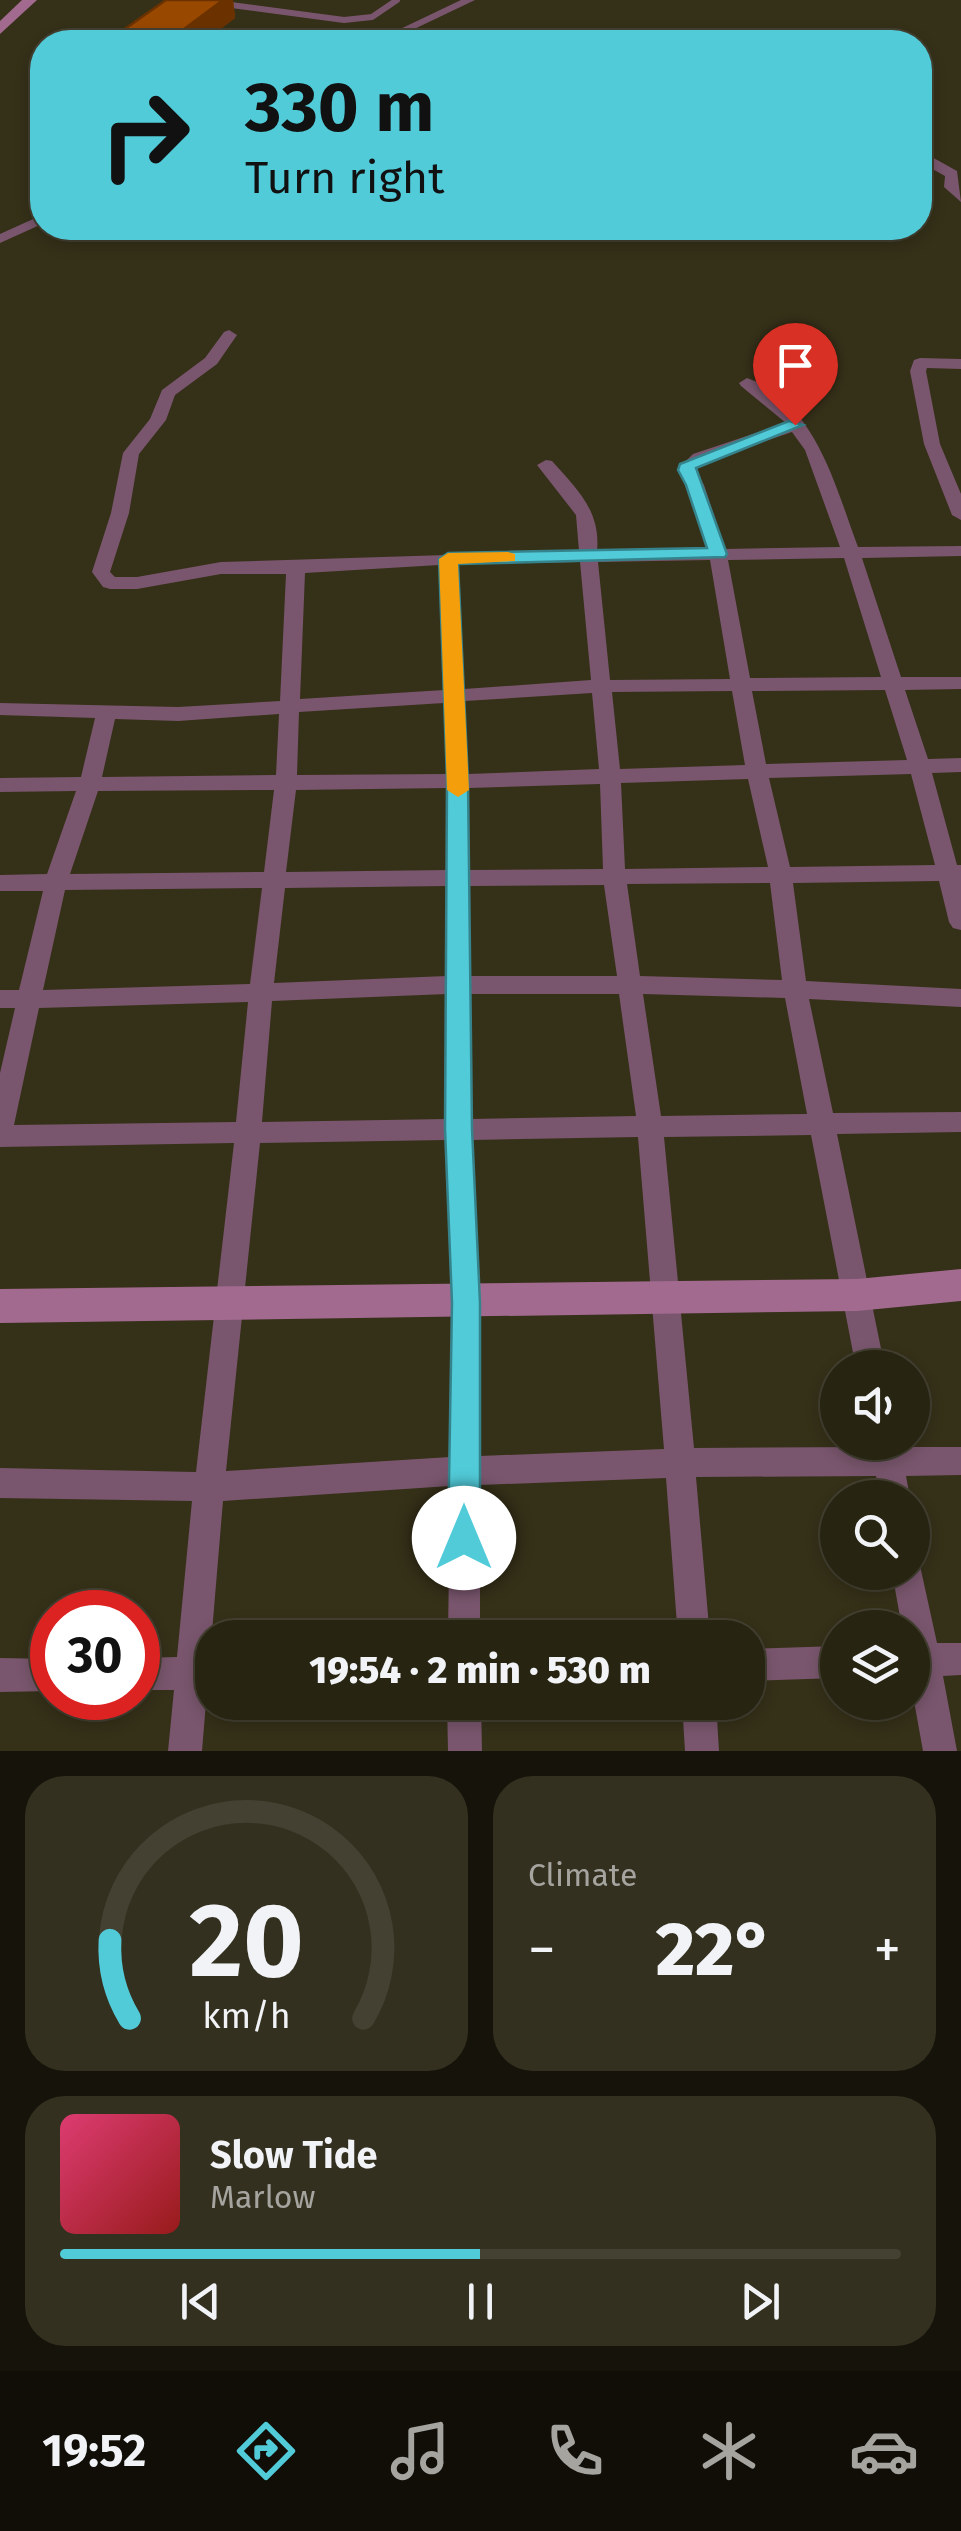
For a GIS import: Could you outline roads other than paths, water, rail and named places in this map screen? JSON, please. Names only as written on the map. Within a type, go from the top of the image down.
[{"type":"street","points":[[0,7],[8,0]]},
{"type":"street","points":[[0,29],[30,0]]},
{"type":"street","points":[[405,30],[470,0]]},
{"type":"street","points":[[932,163],[952,174],[950,187],[961,198]]},
{"type":"street","points":[[0,239],[30,225]]},
{"type":"street","points":[[229,334],[211,360],[168,392],[158,420],[131,453],[120,513],[101,572],[110,582],[137,584],[221,568],[448,559],[961,551]]},
{"type":"street","points":[[961,364],[920,362],[918,371],[932,444],[961,515]]},
{"type":"street","points":[[747,383],[787,412],[812,450],[851,552],[955,873],[961,922]]},
{"type":"street","points":[[795,425],[689,464],[686,470],[695,485],[718,554],[757,774],[780,872],[795,987],[820,1122],[867,1350]]},
{"type":"street","points":[[546,465],[587,512],[592,530],[588,556],[610,776],[614,874],[650,1126],[692,1620]]},
{"type":"street","points":[[448,559],[451,694],[458,781],[458,1129],[466,1303],[464,1620]]},
{"type":"street","points":[[205,1620],[210,1487],[286,781],[296,568]]},
{"type":"street","points":[[0,709],[178,714],[601,686],[961,682]]},
{"type":"street","points":[[0,1128],[56,882],[90,783],[107,711]]},
{"type":"street","points":[[0,785],[458,781],[961,765]]},
{"type":"street","points":[[0,882],[955,873]]},
{"type":"street","points":[[0,999],[461,985],[795,987],[961,998]]},
{"type":"street","points":[[0,1136],[961,1122]]},
{"type":"street","points":[[0,1306],[856,1295],[961,1285]]},
{"type":"street","points":[[0,1483],[210,1487],[820,1456]]},
{"type":"street","points":[[930,1457],[961,1460]]},
{"type":"street","points":[[930,1659],[961,1658]]},
{"type":"street","points":[[765,1664],[820,1663]]},
{"type":"street","points":[[160,1674],[195,1673]]},
{"type":"street","points":[[0,1675],[30,1675]]},
{"type":"street","points":[[186,1751],[195,1710]]},
{"type":"street","points":[[930,1710],[940,1751]]},
{"type":"street","points":[[464,1720],[465,1751]]},
{"type":"street","points":[[699,1720],[702,1751]]},
{"type":"lane","points":[[193,0],[360,20],[372,17],[397,0]]},
{"type":"lane","points":[[258,8],[269,0]]}]
